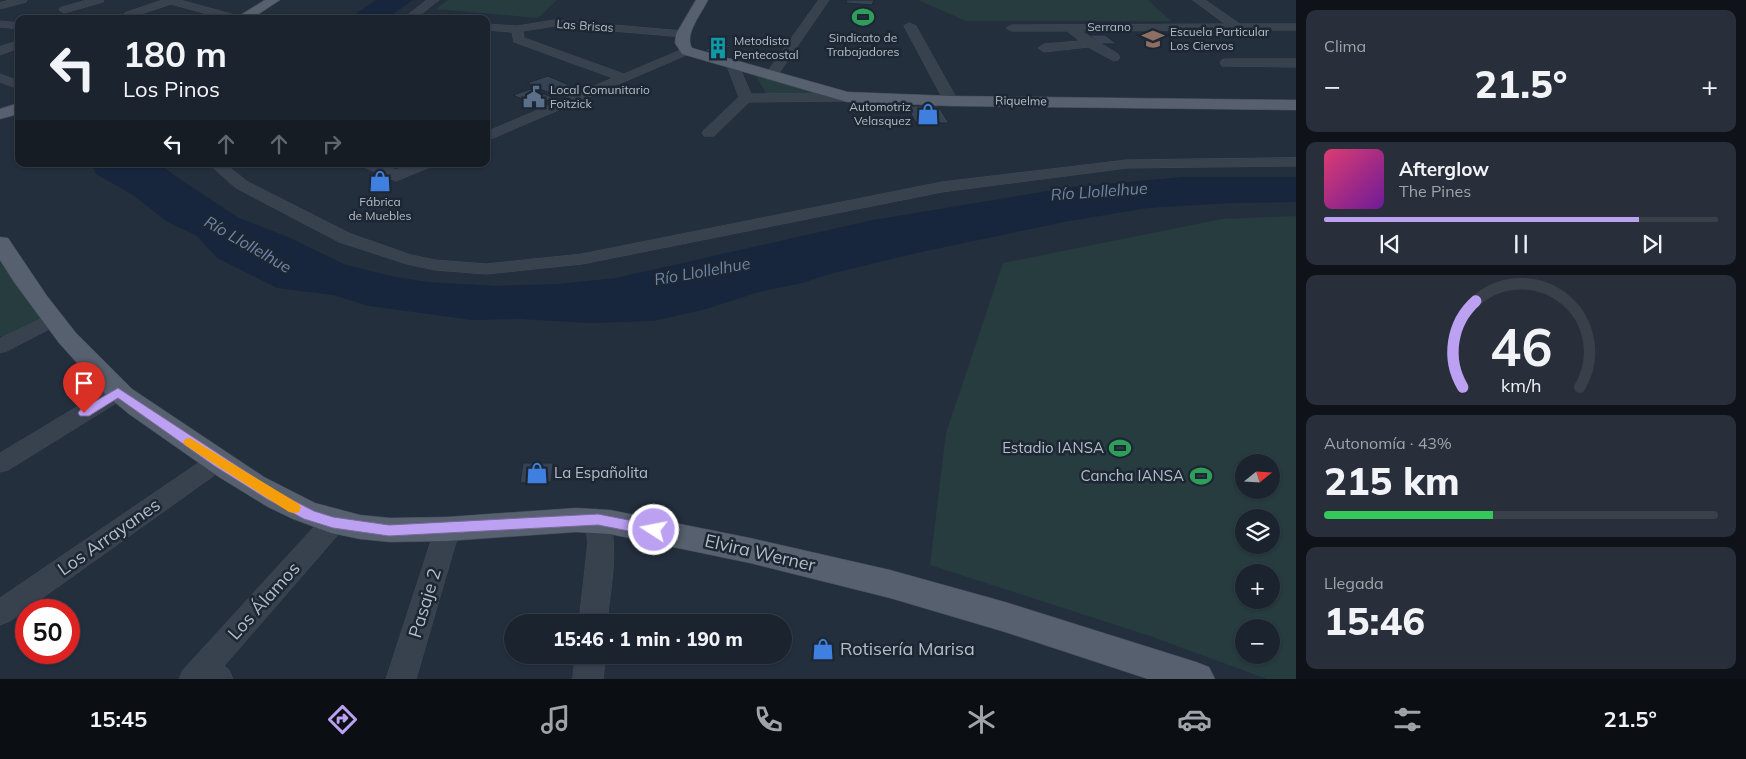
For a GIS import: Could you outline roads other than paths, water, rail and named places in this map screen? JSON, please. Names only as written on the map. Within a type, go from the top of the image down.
[{"type":"main road","points":[[247,15],[273,0]]},
{"type":"main road","points":[[702,0],[684,34],[682,43],[686,51],[733,66],[847,97]]},
{"type":"main road","name":"Riquelme","points":[[847,97],[952,101],[1296,105]]},
{"type":"main road","points":[[0,114],[15,109]]},
{"type":"main road","name":"Elvira Werner","points":[[4,258],[52,320],[82,355],[118,392],[218,461],[289,506],[333,523],[389,530],[598,520],[790,559],[893,585],[1100,647],[1196,679]]},
{"type":"street","points":[[0,6],[22,0]]},
{"type":"street","points":[[64,10],[99,0]]},
{"type":"street","points":[[129,15],[169,0],[225,15]]},
{"type":"street","points":[[413,15],[434,0]]},
{"type":"street","points":[[771,76],[824,0]]},
{"type":"street","points":[[1198,0],[1237,26]]},
{"type":"street","name":"Las Brisas","points":[[490,28],[517,29],[555,23],[684,34]]},
{"type":"street","points":[[0,24],[15,26]]},
{"type":"street","points":[[910,26],[952,101]]},
{"type":"street","name":"Serrano","points":[[1012,28],[1296,26]]},
{"type":"street","points":[[1069,27],[1090,43],[1114,57]]},
{"type":"street","points":[[517,29],[518,40],[624,78]]},
{"type":"street","points":[[1044,48],[1090,43]]},
{"type":"street","points":[[0,51],[15,45]]},
{"type":"street","points":[[490,135],[686,51]]},
{"type":"street","points":[[1226,63],[1296,64]]},
{"type":"street","points":[[710,133],[746,98],[733,66]]},
{"type":"street","points":[[1,79],[15,75]]},
{"type":"street","points":[[1,79],[15,84]]},
{"type":"street","name":"Riquelme","points":[[746,98],[847,97]]},
{"type":"street","points":[[220,167],[242,185],[345,238],[407,259],[435,265],[486,269],[582,259],[915,192],[984,181],[1126,164],[1296,162]]},
{"type":"street","points":[[376,167],[396,176],[418,167]]},
{"type":"street","points":[[6,338],[52,320]]},
{"type":"street","points":[[0,464],[118,392]]},
{"type":"street","name":"Los Arrayanes","points":[[0,613],[218,461]]},
{"type":"street","points":[[595,614],[600,542],[598,520]]},
{"type":"street","name":"Los Álamos","points":[[205,675],[333,523]]},
{"type":"street","name":"Pasaje 2","points":[[401,679],[444,541],[452,528]]},
{"type":"street","points":[[588,679],[590,664]]},
{"type":"water","points":[[376,0],[413,0],[392,15],[354,15]]},
{"type":"water","name":"Río Llollelhue","points":[[92,167],[164,167],[239,218],[288,237],[346,265],[395,277],[428,282],[496,286],[556,284],[616,278],[873,220],[1072,187],[1183,177],[1296,177],[1296,202],[1232,203],[1148,208],[1064,222],[833,273],[802,283],[759,292],[706,309],[654,321],[590,323],[520,319],[472,320],[369,306],[333,295],[277,288],[217,258],[197,236],[166,221],[133,195],[96,174]]},
{"type":"place","name":"Sindicato de Trabajadores","points":[[863,17]]},
{"type":"place","name":"Escuela Particular Los Ciervos","points":[[1153,39]]},
{"type":"place","name":"Metodista Pentecostal","points":[[718,48]]},
{"type":"place","name":"Local Comunitario Foitzick","points":[[534,97]]},
{"type":"place","name":"Automotriz Velasquez","points":[[928,114]]},
{"type":"place","name":"Fábrica de Muebles","points":[[380,181]]},
{"type":"place","name":"Estadio IANSA","points":[[1120,448]]},
{"type":"place","name":"La Españolita","points":[[537,473]]},
{"type":"place","name":"Cancha IANSA","points":[[1201,476]]},
{"type":"place","name":"Rotisería Marisa","points":[[823,649]]}]
